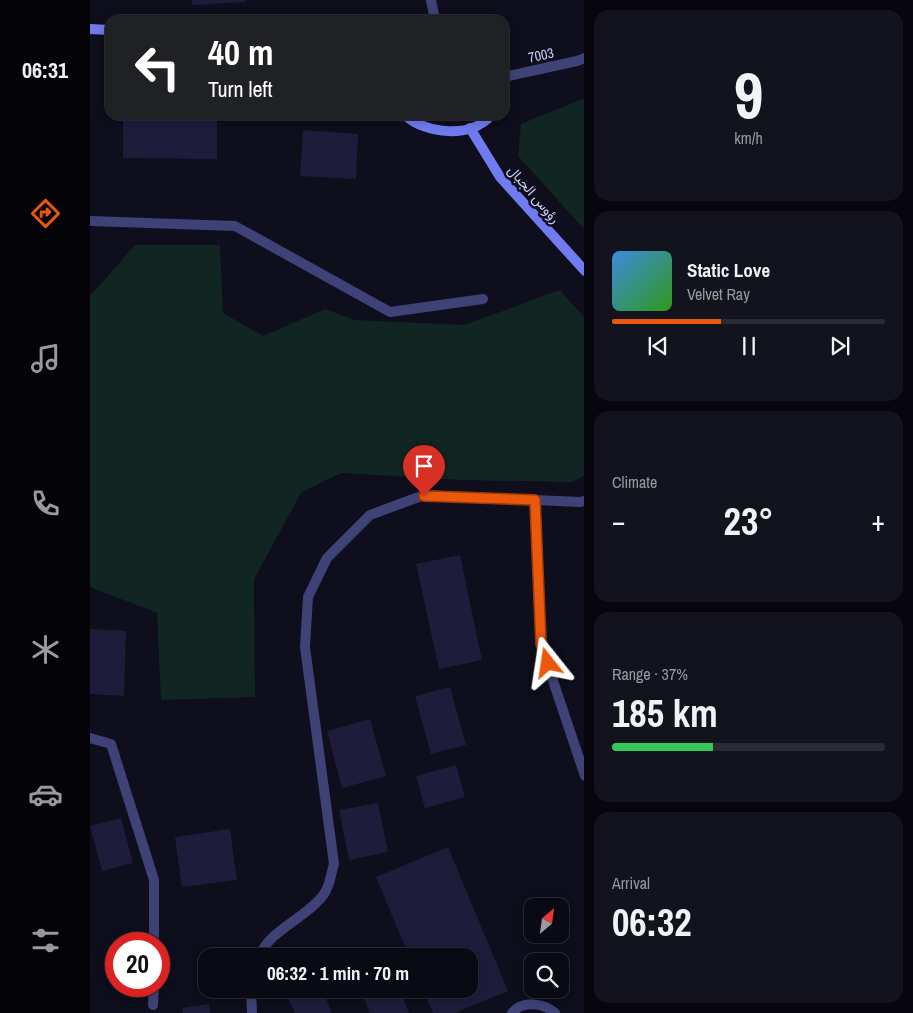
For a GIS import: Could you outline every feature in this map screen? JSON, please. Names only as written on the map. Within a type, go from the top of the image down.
[{"type":"street","points":[[431,0],[434,15]]},
{"type":"street","points":[[90,28],[105,30]]},
{"type":"street","name":"7003","points":[[509,77],[584,58]]},
{"type":"street","points":[[411,120],[429,128],[454,131],[470,128],[487,120]]},
{"type":"street","name":"رؤوس الجبال","points":[[470,128],[500,178],[584,271]]},
{"type":"street","points":[[90,221],[235,226],[390,312],[483,299]]},
{"type":"street","points":[[263,948],[286,926],[310,911],[325,893],[334,864],[305,647],[308,598],[327,558],[370,515],[424,496],[584,501]]},
{"type":"street","points":[[535,500],[541,644],[584,776]]},
{"type":"street","points":[[90,738],[111,744],[154,880],[154,932]]},
{"type":"street","points":[[153,997],[153,1005]]},
{"type":"street","points":[[251,998],[252,1013]]},
{"type":"street","points":[[512,1013],[515,1009],[528,1003],[550,1008],[555,1013]]},
{"type":"green space","points":[[584,98],[584,229],[518,156],[521,124]]},
{"type":"green space","points":[[135,245],[220,245],[223,313],[263,336],[325,309],[355,320],[464,325],[560,290],[584,317],[584,476],[572,482],[461,480],[341,473],[301,493],[254,579],[255,697],[161,700],[157,613],[90,587],[90,296]]},
{"type":"building","points":[[192,0],[245,0],[245,2],[192,5]]},
{"type":"building","points":[[123,120],[217,120],[217,159],[123,158]]},
{"type":"building","points":[[303,130],[358,134],[356,179],[300,176]]},
{"type":"building","points":[[460,555],[482,660],[439,669],[416,564]]},
{"type":"building","points":[[90,629],[126,631],[124,696],[90,694]]},
{"type":"building","points":[[450,687],[466,745],[431,754],[415,696]]},
{"type":"building","points":[[370,719],[386,776],[342,788],[327,731]]},
{"type":"building","points":[[456,765],[465,797],[425,808],[416,776]]},
{"type":"building","points":[[378,803],[388,852],[349,860],[339,810]]},
{"type":"building","points":[[121,818],[133,863],[102,871],[90,826]]},
{"type":"building","points":[[230,829],[237,880],[182,887],[175,837]]},
{"type":"building","points":[[448,847],[508,991],[455,1013],[433,1013],[427,998],[478,998],[478,948],[406,948],[376,877]]},
{"type":"building","points":[[288,998],[326,998],[332,1013],[295,1013]]},
{"type":"building","points":[[364,998],[403,998],[409,1013],[370,1013]]},
{"type":"building","points":[[209,1004],[210,1013],[183,1013],[182,1008]]},
{"type":"route","points":[[424,496],[535,500],[541,644],[548,663]]}]
